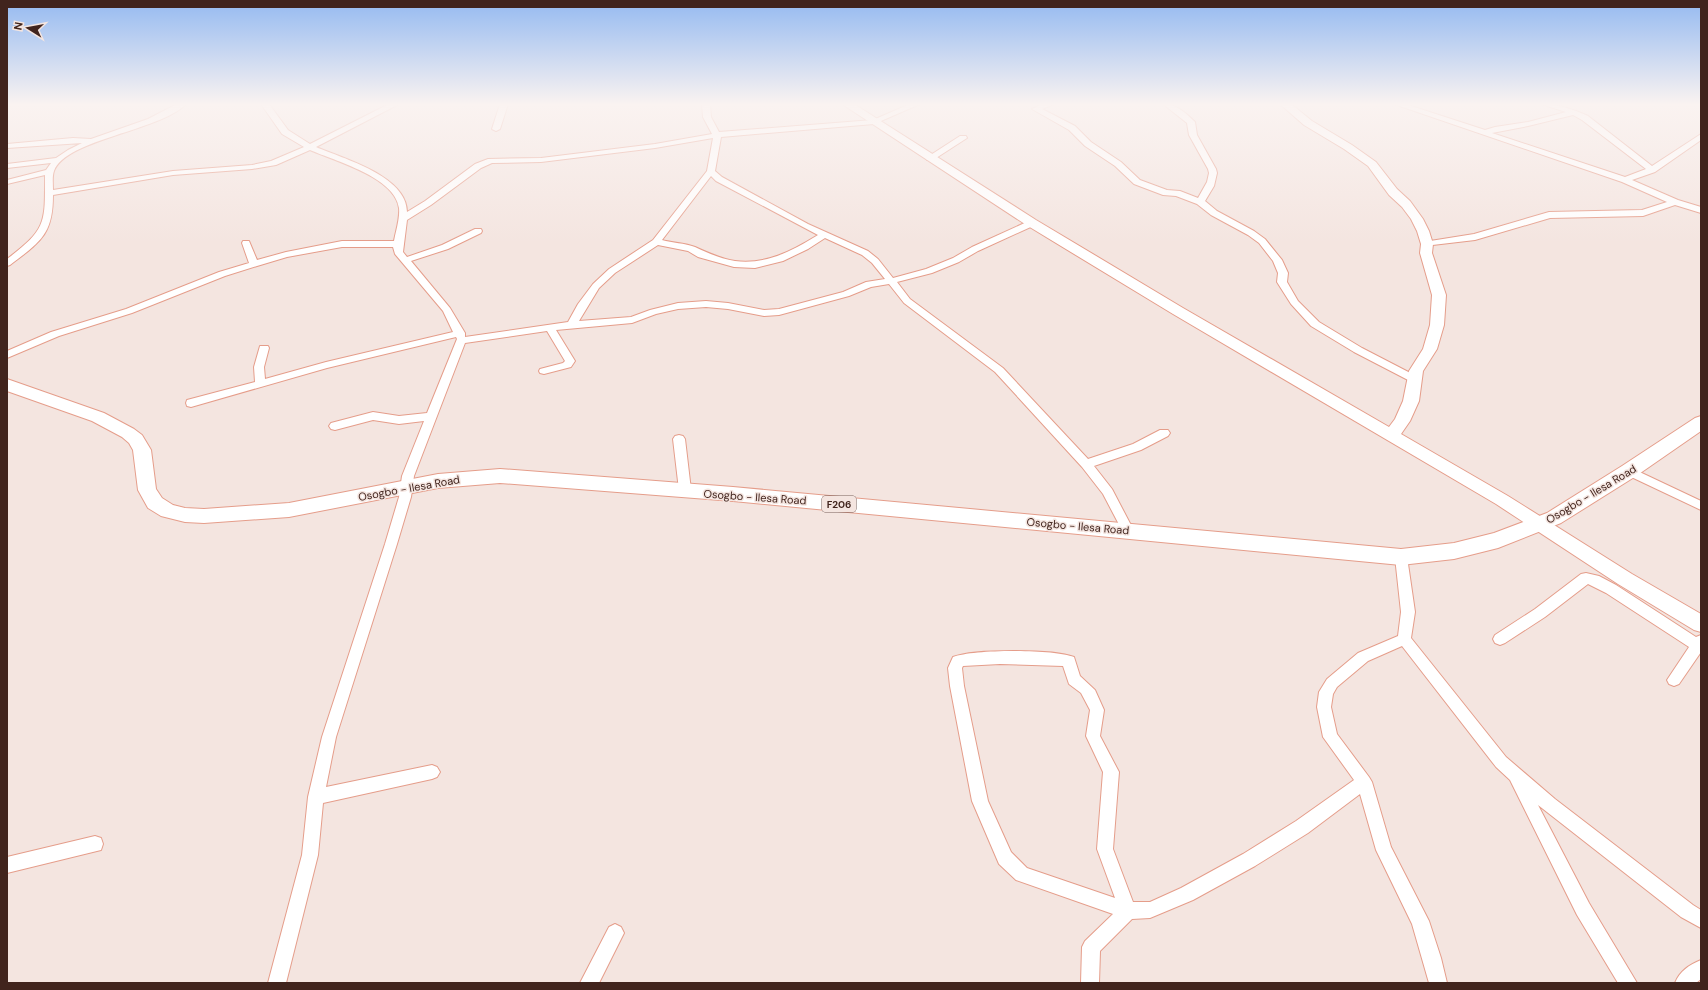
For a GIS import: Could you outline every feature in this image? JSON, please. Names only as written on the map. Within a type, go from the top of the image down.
[{"type":"main road","points":[[918,150],[1032,223],[1178,311],[1502,500],[1624,579],[1701,624]]},
{"type":"main road","points":[[1354,150],[1372,164],[1393,192],[1418,219],[1424,231],[1427,244],[1426,253],[1439,295],[1437,325],[1430,350],[1416,371],[1411,401],[1402,421],[1391,435]]},
{"type":"main road","name":"Osogbo - Ilesa Road","points":[[7,385],[98,417],[132,436],[136,439],[142,450],[148,490],[155,503],[168,511],[185,515],[204,516],[290,510],[438,480],[500,476],[733,494],[1401,557],[1454,552],[1498,540],[1539,525],[1554,518],[1629,471],[1701,422]]},
{"type":"street","points":[[7,262],[32,244],[42,232],[47,221],[49,172],[51,166],[65,154],[74,150]]},
{"type":"street","points":[[48,194],[173,173],[252,167],[273,163],[304,150]]},
{"type":"street","points":[[277,983],[310,854],[316,797],[329,737],[389,551],[405,497],[408,476],[461,337],[447,310],[398,252],[397,244],[403,206],[399,197],[388,185],[372,173],[315,150]]},
{"type":"street","points":[[402,219],[428,204],[463,176],[483,163],[491,161],[541,160],[622,150]]},
{"type":"street","points":[[572,324],[583,304],[596,286],[612,271],[656,242],[711,171],[714,150]]},
{"type":"street","points":[[930,158],[943,150]]},
{"type":"street","points":[[1097,150],[1118,164],[1137,182],[1166,193],[1177,193],[1200,202],[1214,214],[1251,233],[1262,242],[1277,260],[1283,273],[1282,282],[1294,302],[1315,324],[1358,350],[1414,379]]},
{"type":"street","points":[[1200,202],[1213,181],[1214,174],[1201,150]]},
{"type":"street","points":[[1536,150],[1625,180],[1675,202],[1701,210]]},
{"type":"street","points":[[1627,150],[1652,170]]},
{"type":"street","points":[[1625,180],[1652,170],[1681,150]]},
{"type":"street","points":[[7,166],[57,160]]},
{"type":"street","points":[[711,171],[719,179],[824,235],[840,240],[865,253],[875,261],[907,301],[999,370],[1086,464],[1108,492],[1128,531]]},
{"type":"street","points":[[7,182],[49,172]]},
{"type":"street","points":[[1427,244],[1476,237],[1549,215],[1643,213],[1675,202]]},
{"type":"street","points":[[192,403],[326,366],[419,344],[461,337],[484,338],[572,324],[632,320],[653,312],[678,306],[706,304],[728,306],[764,313],[779,312],[846,294],[869,284],[891,281],[929,271],[956,260],[974,249],[1032,223]]},
{"type":"street","points":[[406,260],[445,247],[478,231]]},
{"type":"street","points":[[656,242],[691,249],[701,255],[734,264],[755,265],[780,259],[805,247],[824,235]]},
{"type":"street","points":[[246,243],[254,264]]},
{"type":"street","points":[[7,355],[55,334],[130,311],[215,277],[254,264],[286,255],[342,244],[397,244]]},
{"type":"street","points":[[544,371],[567,365],[570,361],[550,328]]},
{"type":"street","points":[[260,384],[259,367],[264,348]]},
{"type":"street","points":[[335,426],[373,416],[399,420],[431,416]]},
{"type":"street","points":[[1086,464],[1136,447],[1164,434]]},
{"type":"street","points":[[679,439],[685,490]]},
{"type":"street","points":[[1629,471],[1701,506]]},
{"type":"street","points":[[1401,557],[1408,612],[1404,639],[1501,762],[1549,804],[1619,859],[1687,911],[1701,919]]},
{"type":"street","points":[[1500,639],[1540,613],[1586,578],[1594,580],[1611,589],[1700,643],[1674,680]]},
{"type":"street","points":[[1611,589],[1624,579]]},
{"type":"street","points":[[1404,639],[1363,657],[1332,683],[1326,692],[1324,707],[1330,737],[1364,782],[1384,850],[1420,921],[1432,958],[1438,983]]},
{"type":"street","points":[[1128,911],[1105,849],[1111,772],[1093,736],[1096,710],[1090,694],[1074,680],[1069,661],[1023,657],[978,658],[958,661],[955,668],[957,686],[980,801],[1005,858],[1022,874],[1128,911],[1150,910],[1187,894],[1249,860],[1302,827],[1364,782]]},
{"type":"street","points":[[316,797],[432,772]]},
{"type":"street","points":[[1516,774],[1556,858],[1591,923],[1628,983]]},
{"type":"street","points":[[7,865],[95,844]]},
{"type":"street","points":[[1090,983],[1091,947],[1128,911]]},
{"type":"street","points":[[589,983],[615,933]]},
{"type":"street","points":[[1684,983],[1690,976],[1701,969]]}]
